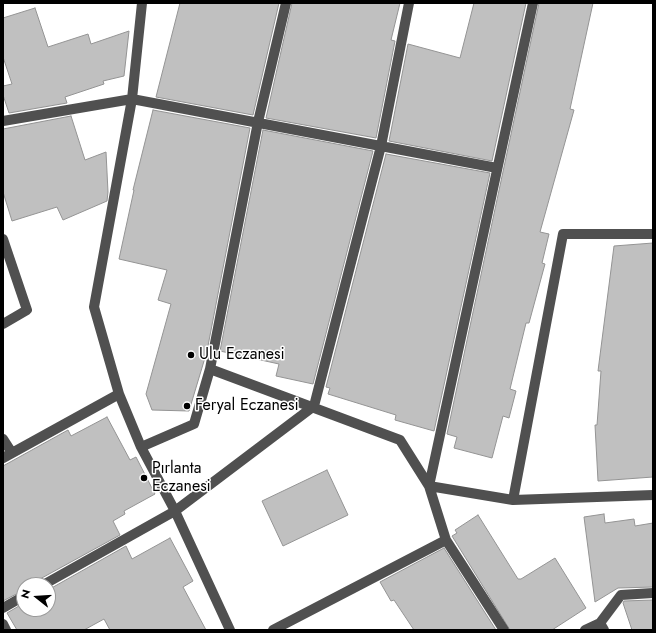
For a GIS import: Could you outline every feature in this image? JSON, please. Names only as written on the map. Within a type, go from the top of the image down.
[{"type":"street","points":[[142,3],[132,99],[94,307],[119,394],[141,447],[175,511],[230,630]]},
{"type":"street","points":[[141,447],[194,424],[210,368],[258,122],[286,3]]},
{"type":"street","points":[[56,578],[175,511],[314,406],[381,146],[409,3]]},
{"type":"street","points":[[429,486],[533,3]]},
{"type":"street","points":[[3,121],[132,99],[497,168]]},
{"type":"street","points":[[513,500],[563,234],[653,234]]},
{"type":"street","points":[[3,239],[27,310],[3,324]]},
{"type":"street","points":[[210,368],[314,406],[400,440],[429,486],[446,540],[504,630]]},
{"type":"street","points":[[3,439],[7,455],[119,394]]},
{"type":"street","points":[[429,486],[513,500],[653,495]]},
{"type":"street","points":[[273,630],[446,540]]},
{"type":"street","points":[[585,630],[602,626],[621,595],[653,593]]},
{"type":"street","points":[[3,608],[16,601]]},
{"type":"street","points":[[3,624],[6,630]]},
{"type":"building","points":[[180,3],[279,3],[253,115],[156,97]]},
{"type":"building","points":[[292,3],[400,3],[391,40],[395,41],[376,138],[266,118]]},
{"type":"building","points":[[474,3],[526,3],[492,161],[389,141],[408,44],[460,58]]},
{"type":"building","points":[[539,3],[593,3],[570,109],[574,110],[540,232],[549,234],[542,263],[545,264],[529,323],[526,323],[510,389],[516,391],[509,418],[503,416],[492,458],[454,448],[457,437],[447,434]]},
{"type":"building","points":[[35,8],[48,47],[88,34],[91,44],[129,31],[124,76],[103,81],[104,84],[65,97],[67,103],[9,113],[3,95],[3,86],[12,84],[3,57],[3,18]]},
{"type":"building","points":[[153,110],[250,128],[207,351],[189,411],[152,410],[146,394],[171,304],[158,300],[167,270],[119,259],[133,190]]},
{"type":"building","points":[[71,116],[85,160],[106,152],[107,201],[63,220],[57,207],[12,221],[3,192],[3,129]]},
{"type":"building","points":[[263,130],[373,151],[313,384],[276,376],[279,364],[220,351]]},
{"type":"building","points":[[386,154],[490,173],[434,431],[395,420],[396,415],[328,394],[330,388],[326,387]]},
{"type":"building","points":[[653,243],[653,477],[598,481],[595,425],[597,425],[601,371],[598,371],[614,246]]},
{"type":"building","points":[[107,417],[130,460],[136,457],[155,494],[124,511],[125,514],[113,521],[120,535],[44,577],[16,577],[16,594],[3,601],[3,466],[68,430],[71,436]]},
{"type":"building","points":[[327,470],[348,515],[283,546],[262,501]]},
{"type":"building","points":[[604,514],[605,523],[634,519],[635,526],[653,523],[653,587],[618,588],[595,602],[584,517]]},
{"type":"building","points":[[478,515],[518,579],[521,579],[555,558],[586,608],[552,630],[510,630],[452,536],[457,533],[455,530]]},
{"type":"building","points":[[170,538],[193,581],[183,587],[206,630],[110,630],[104,619],[84,630],[17,630],[7,613],[16,608],[16,617],[56,617],[56,585],[126,546],[132,559]]},
{"type":"building","points":[[444,548],[496,630],[414,630],[394,600],[391,601],[380,582]]},
{"type":"building","points":[[653,600],[653,630],[632,630],[623,603],[624,601]]},
{"type":"place","name":"Ulu Eczanesi","points":[[191,355]]},
{"type":"place","name":"Feryal Eczanesi","points":[[187,406]]},
{"type":"place","name":"Pırlanta Eczanesi","points":[[144,478]]}]
